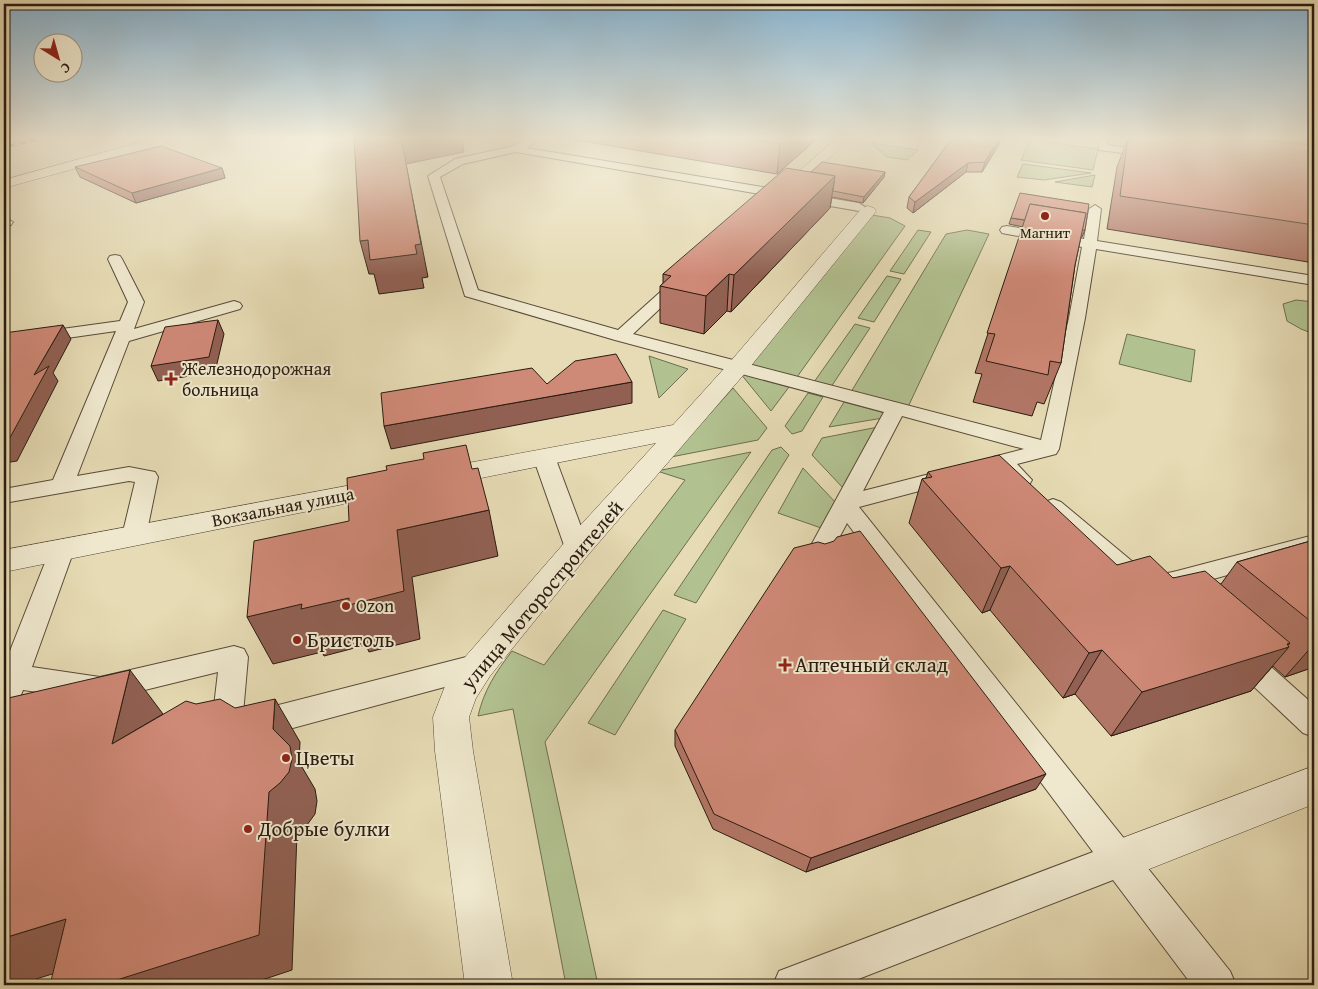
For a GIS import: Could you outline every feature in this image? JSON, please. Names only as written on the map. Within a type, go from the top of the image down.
[{"type":"street","points":[[777,193],[786,190],[794,183]]},
{"type":"street","name":"улица Моторостроителей","points":[[489,985],[450,717],[460,692],[478,666],[577,548],[738,367],[864,209]]},
{"type":"street","name":"Вокзальная улица","points":[[4,561],[680,431]]},
{"type":"street","points":[[1119,860],[1314,785]]},
{"type":"lane","points":[[436,183],[471,293],[621,336],[1049,448]]},
{"type":"lane","points":[[719,183],[864,209]]},
{"type":"lane","points":[[760,209],[777,193]]},
{"type":"lane","points":[[1049,448],[1078,318],[1095,209]]},
{"type":"lane","points":[[1007,230],[1314,280]]},
{"type":"lane","points":[[62,486],[136,302],[115,259]]},
{"type":"lane","points":[[621,336],[691,272]]},
{"type":"lane","points":[[4,342],[123,332],[234,306]]},
{"type":"lane","points":[[821,549],[896,408]]},
{"type":"lane","points":[[844,503],[1049,448]]},
{"type":"lane","points":[[544,458],[577,548]]},
{"type":"lane","points":[[983,467],[1146,588],[1314,543]]},
{"type":"lane","points":[[4,496],[130,474],[147,477],[134,536]]},
{"type":"lane","points":[[844,503],[1216,985]]},
{"type":"lane","points":[[62,550],[9,690],[100,689],[234,657],[226,732],[478,666]]},
{"type":"lane","points":[[1161,584],[1183,604]]},
{"type":"lane","points":[[1220,637],[1314,724]]},
{"type":"lane","points":[[793,985],[1119,860]]},
{"type":"green space","points":[[1064,183],[1093,183],[1092,187]]},
{"type":"green space","points":[[872,215],[890,218],[905,226],[797,377],[748,364]]},
{"type":"green space","points":[[918,230],[931,232],[904,274],[890,271]]},
{"type":"green space","points":[[967,230],[989,234],[908,407],[851,392],[946,234]]},
{"type":"green space","points":[[887,276],[901,279],[874,322],[858,318]]},
{"type":"green space","points":[[1296,300],[1314,302],[1314,334],[1287,321],[1283,304]]},
{"type":"green space","points":[[855,324],[870,328],[831,387],[814,382]]},
{"type":"green space","points":[[1127,334],[1195,350],[1191,382],[1119,364]]},
{"type":"green space","points":[[649,356],[688,369],[659,398]]},
{"type":"green space","points":[[740,373],[789,387],[771,411]]},
{"type":"green space","points":[[733,388],[767,428],[758,440],[671,457]]},
{"type":"green space","points":[[808,393],[823,397],[802,431],[792,434],[785,426]]},
{"type":"green space","points":[[844,402],[885,413],[883,418],[829,427]]},
{"type":"green space","points":[[878,427],[844,489],[812,455],[822,438]]},
{"type":"green space","points":[[781,447],[789,455],[696,603],[674,595],[772,450]]},
{"type":"green space","points":[[751,452],[545,742],[598,985],[566,985],[513,709],[478,716],[484,698],[491,682],[512,651],[544,665],[685,480],[657,471]]},
{"type":"green space","points":[[803,468],[837,504],[824,529],[778,513]]},
{"type":"green space","points":[[663,610],[686,619],[615,735],[588,723]]},
{"type":"building","points":[[110,183],[167,183],[132,193]]},
{"type":"building","points":[[357,183],[410,183],[421,244],[415,245],[417,254],[370,260],[368,240],[360,241]]},
{"type":"building","points":[[768,183],[828,183],[734,275],[729,274],[706,296],[660,286],[671,276],[663,274]]},
{"type":"building","points":[[834,183],[876,183],[864,197],[833,191]]},
{"type":"building","points":[[919,183],[941,183],[915,202],[909,197]]},
{"type":"building","points":[[1122,183],[1314,183],[1314,225],[1120,196]]},
{"type":"building","points":[[1020,193],[1089,204],[1085,230],[1082,230],[1086,213],[1030,204],[1025,220],[1011,218]]},
{"type":"building","points":[[1030,204],[1086,213],[1075,265],[1061,363],[1050,361],[1048,375],[986,361],[995,334],[987,333]]},
{"type":"building","points":[[218,320],[209,357],[151,366],[165,327]]},
{"type":"building","points":[[63,325],[34,375],[49,366],[6,445],[4,445],[4,333]]},
{"type":"building","points":[[616,354],[632,382],[384,426],[381,393],[532,368],[547,384],[575,361]]},
{"type":"building","points":[[466,445],[472,469],[478,468],[489,510],[397,530],[404,591],[349,605],[349,598],[301,609],[302,604],[247,617],[254,541],[349,521],[347,478],[387,470],[386,466],[424,459],[423,453]]},
{"type":"building","points":[[999,455],[1117,565],[1150,556],[1173,578],[1205,571],[1290,643],[1287,644],[1289,647],[1142,692],[1102,650],[1089,653],[1010,566],[1001,568],[922,479],[932,477],[928,472]]},
{"type":"building","points":[[860,531],[1046,774],[811,858],[714,814],[675,730],[794,548],[818,542],[825,544],[834,541],[837,537]]},
{"type":"building","points":[[1314,540],[1314,624],[1237,562]]},
{"type":"building","points":[[130,670],[112,744],[186,701],[196,704],[220,699],[235,708],[275,699],[273,729],[290,746],[292,759],[289,772],[269,792],[259,935],[101,985],[50,985],[66,919],[4,938],[4,699]]},
{"type":"place","name":"Магнит","points":[[1045,216]]},
{"type":"place","name":"Железнодорожная больница","points":[[171,379]]},
{"type":"place","name":"Ozon","points":[[346,606]]},
{"type":"place","name":"Бристоль","points":[[297,640]]},
{"type":"place","name":"Аптечный склад","points":[[785,665]]},
{"type":"place","name":"Цветы","points":[[286,758]]},
{"type":"place","name":"Добрые булки","points":[[248,829]]}]
